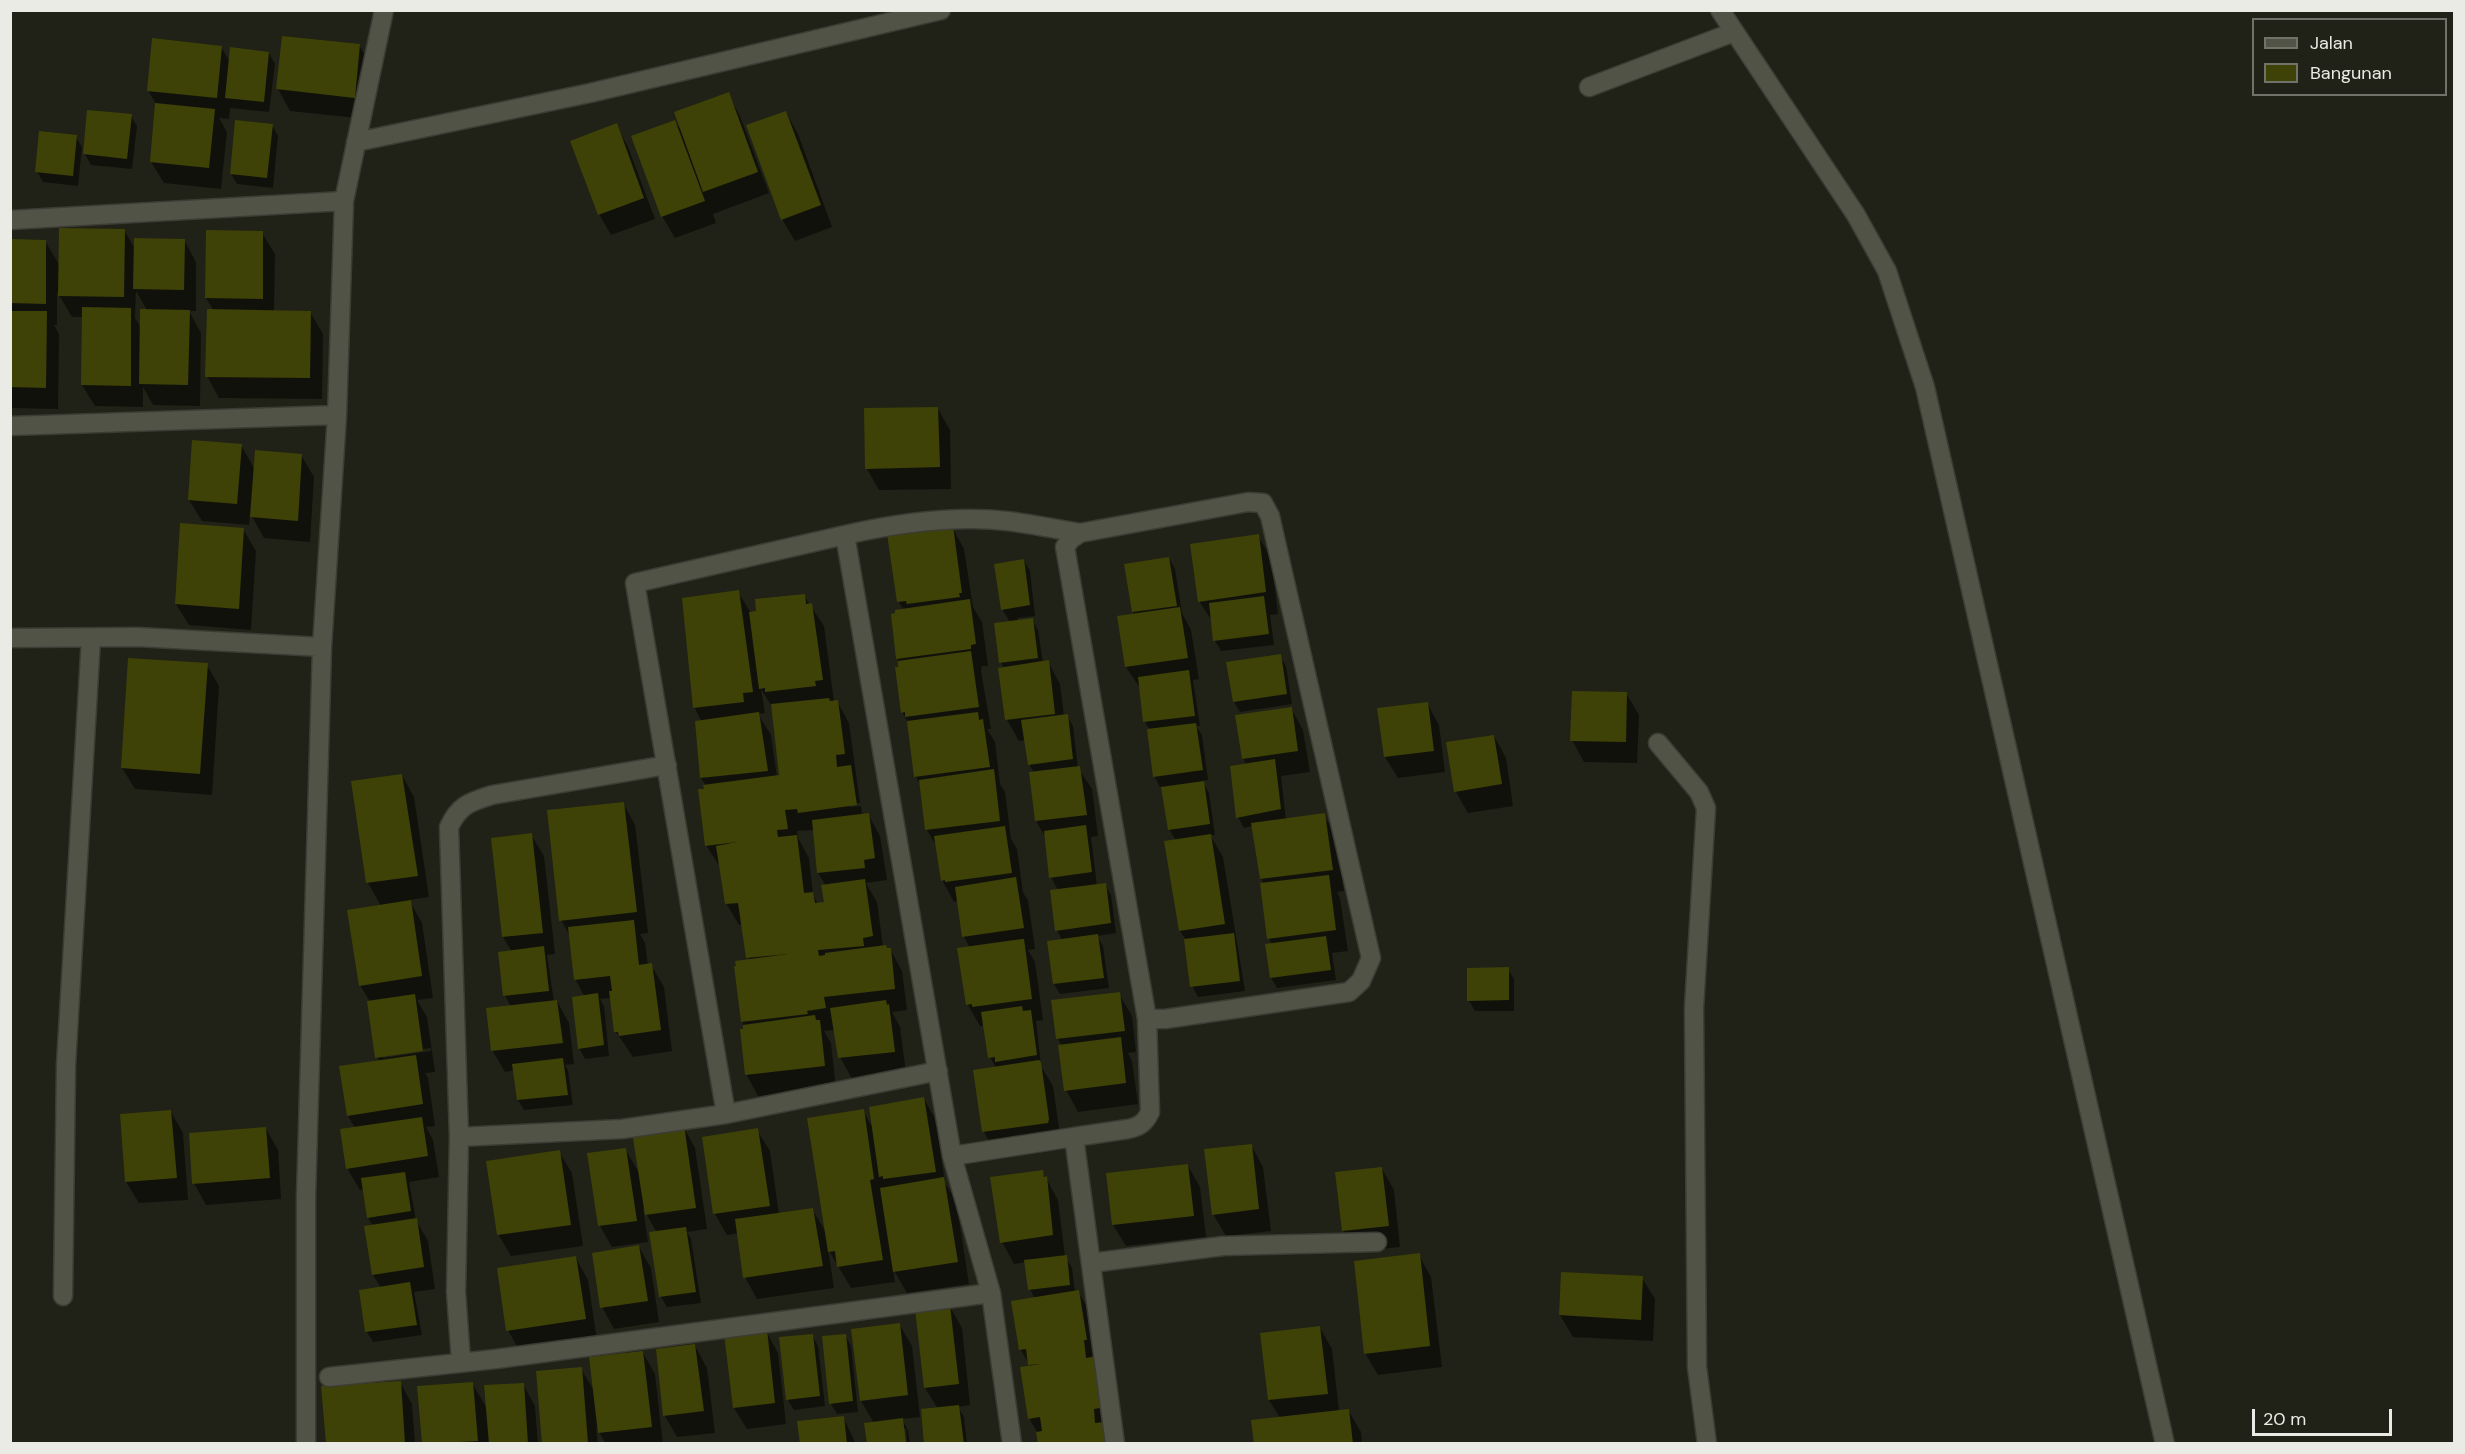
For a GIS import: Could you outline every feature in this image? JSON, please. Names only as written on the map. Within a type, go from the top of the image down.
[{"type":"street","points":[[306,1443],[306,1197],[322,647],[337,415],[344,201],[384,10]]},
{"type":"street","points":[[356,142],[590,93],[941,10]]},
{"type":"street","points":[[1720,10],[1856,215],[1887,271],[1925,387],[2165,1443]]},
{"type":"street","points":[[1589,87],[1734,32]]},
{"type":"street","points":[[10,220],[344,201]]},
{"type":"street","points":[[10,426],[337,415]]},
{"type":"street","points":[[726,1114],[635,583],[845,535],[878,528],[951,519],[1006,521],[1080,533],[1248,502],[1263,503],[1270,516],[1371,958],[1361,981],[1348,992],[1165,1019],[1147,1019]]},
{"type":"street","points":[[952,1156],[1137,1127],[1146,1120],[1150,1112],[1147,1019],[1065,547],[1080,533]]},
{"type":"street","points":[[845,535],[952,1156],[992,1293],[1012,1443]]},
{"type":"street","points":[[10,638],[136,638],[322,647]]},
{"type":"street","points":[[63,1296],[66,1065],[91,638]]},
{"type":"street","points":[[1658,743],[1700,792],[1706,808],[1694,1008],[1697,1366],[1707,1443]]},
{"type":"street","points":[[461,1361],[456,1292],[459,1137],[449,827],[456,812],[470,802],[492,795],[667,765]]},
{"type":"street","points":[[459,1137],[622,1129],[726,1114],[938,1071]]},
{"type":"street","points":[[1074,1137],[1115,1443]]},
{"type":"street","points":[[1091,1263],[1223,1246],[1377,1242]]},
{"type":"street","points":[[329,1377],[508,1357],[992,1293]]},
{"type":"building","points":[[282,36],[360,44],[355,98],[276,89]]},
{"type":"building","points":[[152,38],[222,46],[217,98],[147,91]]},
{"type":"building","points":[[230,47],[269,52],[264,102],[225,98]]},
{"type":"building","points":[[729,92],[758,172],[703,192],[674,112]]},
{"type":"building","points":[[155,103],[215,109],[209,168],[150,162]]},
{"type":"building","points":[[87,110],[132,114],[127,159],[83,154]]},
{"type":"building","points":[[786,111],[821,205],[781,220],[746,125]]},
{"type":"building","points":[[235,120],[273,124],[267,178],[230,174]]},
{"type":"building","points":[[675,120],[705,201],[661,217],[631,136]]},
{"type":"building","points":[[617,123],[644,198],[598,215],[570,141]]},
{"type":"building","points":[[39,131],[77,135],[73,176],[35,172]]},
{"type":"building","points":[[59,228],[125,229],[124,297],[58,296]]},
{"type":"building","points":[[206,230],[263,231],[263,299],[205,298]]},
{"type":"building","points":[[134,238],[185,239],[184,290],[133,289]]},
{"type":"building","points":[[10,239],[46,240],[46,304],[10,303]]},
{"type":"building","points":[[82,307],[131,308],[131,386],[81,385]]},
{"type":"building","points":[[140,309],[190,310],[188,385],[139,384]]},
{"type":"building","points":[[207,309],[311,311],[310,378],[205,377]]},
{"type":"building","points":[[10,311],[47,311],[46,388],[10,387]]},
{"type":"building","points":[[938,407],[940,467],[865,469],[864,408]]},
{"type":"building","points":[[192,440],[242,444],[237,504],[188,500]]},
{"type":"building","points":[[255,450],[302,454],[298,521],[250,517]]},
{"type":"building","points":[[180,523],[244,528],[239,609],[175,604]]},
{"type":"building","points":[[953,526],[962,593],[959,593],[960,597],[907,604],[906,601],[897,602],[887,534]]},
{"type":"building","points":[[1259,534],[1266,592],[1198,602],[1190,544]]},
{"type":"building","points":[[1169,557],[1177,606],[1132,612],[1124,564]]},
{"type":"building","points":[[1024,559],[1030,605],[1001,610],[994,564]]},
{"type":"building","points":[[739,590],[753,692],[743,693],[744,702],[693,708],[682,598]]},
{"type":"building","points":[[805,594],[806,604],[812,603],[823,680],[815,681],[816,686],[765,692],[765,688],[759,689],[749,612],[756,611],[755,599]]},
{"type":"building","points":[[1264,596],[1269,634],[1213,641],[1209,603]]},
{"type":"building","points":[[970,599],[976,644],[971,645],[971,649],[896,659],[891,614],[895,613],[895,610]]},
{"type":"building","points":[[1180,607],[1188,658],[1125,667],[1117,616]]},
{"type":"building","points":[[1033,618],[1038,658],[999,663],[994,623]]},
{"type":"building","points":[[971,651],[979,707],[905,717],[905,712],[901,713],[895,667],[898,667],[898,661]]},
{"type":"building","points":[[1281,654],[1287,694],[1233,702],[1226,662]]},
{"type":"building","points":[[128,658],[208,663],[200,774],[121,768]]},
{"type":"building","points":[[1049,660],[1055,714],[1005,720],[998,668]]},
{"type":"building","points":[[1189,670],[1195,716],[1143,722],[1138,677]]},
{"type":"building","points":[[1572,691],[1627,692],[1626,742],[1570,741]]},
{"type":"building","points":[[829,698],[830,701],[838,700],[845,754],[836,755],[837,767],[851,765],[857,805],[798,813],[797,809],[785,810],[788,829],[777,830],[778,837],[797,835],[804,893],[813,892],[815,903],[824,902],[821,885],[865,879],[873,936],[863,938],[864,946],[818,950],[819,956],[825,953],[886,945],[887,948],[891,948],[895,989],[824,997],[826,1008],[807,1011],[808,1014],[741,1022],[735,961],[788,954],[746,958],[738,903],[725,904],[716,846],[737,842],[705,846],[698,789],[704,789],[703,785],[779,775],[771,704]]},
{"type":"building","points":[[1428,702],[1434,751],[1384,757],[1377,708]]},
{"type":"building","points":[[1292,707],[1298,751],[1242,759],[1235,715]]},
{"type":"building","points":[[759,712],[768,771],[700,778],[695,721]]},
{"type":"building","points":[[978,712],[979,720],[983,719],[990,767],[914,777],[907,721]]},
{"type":"building","points":[[1068,714],[1073,759],[1028,765],[1021,720]]},
{"type":"building","points":[[1196,723],[1203,770],[1153,777],[1147,729]]},
{"type":"building","points":[[1494,735],[1502,784],[1454,792],[1446,742]]},
{"type":"building","points":[[1275,759],[1281,809],[1236,818],[1230,766]]},
{"type":"building","points":[[1080,766],[1087,815],[1035,821],[1029,772]]},
{"type":"building","points":[[994,769],[1000,821],[925,830],[919,780]]},
{"type":"building","points":[[402,774],[418,876],[366,883],[351,781]]},
{"type":"building","points":[[1204,781],[1210,824],[1168,830],[1161,787]]},
{"type":"building","points":[[624,802],[637,912],[559,921],[547,810]]},
{"type":"building","points":[[869,813],[875,858],[864,860],[865,868],[817,873],[812,820]]},
{"type":"building","points":[[1325,813],[1333,870],[1260,879],[1251,823]]},
{"type":"building","points":[[1086,825],[1092,872],[1049,878],[1044,831]]},
{"type":"building","points":[[1005,826],[1012,873],[941,881],[934,836]]},
{"type":"building","points":[[532,833],[543,933],[502,937],[491,838]]},
{"type":"building","points":[[1211,834],[1225,924],[1179,931],[1164,841]]},
{"type":"building","points":[[1329,875],[1336,930],[1267,939],[1260,883]]},
{"type":"building","points":[[1016,877],[1024,928],[962,937],[955,887]]},
{"type":"building","points":[[1106,883],[1111,923],[1055,931],[1050,890]]},
{"type":"building","points":[[411,900],[422,976],[359,986],[347,910]]},
{"type":"building","points":[[634,920],[639,965],[652,963],[661,1030],[619,1036],[618,1032],[614,1032],[609,991],[612,991],[610,976],[574,980],[568,927]]},
{"type":"building","points":[[1234,933],[1240,981],[1190,987],[1184,939]]},
{"type":"building","points":[[1098,934],[1104,978],[1053,984],[1047,941]]},
{"type":"building","points":[[1326,936],[1331,970],[1270,978],[1265,944]]},
{"type":"building","points":[[1024,939],[1032,999],[972,1007],[972,1004],[966,1005],[957,948]]},
{"type":"building","points":[[544,946],[549,991],[503,996],[498,952]]},
{"type":"building","points":[[1509,967],[1509,1000],[1467,1001],[1467,968]]},
{"type":"building","points":[[1120,992],[1125,1031],[1056,1039],[1051,1000]]},
{"type":"building","points":[[598,993],[604,1045],[578,1049],[572,997]]},
{"type":"building","points":[[415,994],[423,1051],[375,1058],[367,1001]]},
{"type":"building","points":[[557,1000],[563,1043],[491,1051],[486,1008]]},
{"type":"building","points":[[886,1000],[887,1005],[889,1004],[895,1052],[838,1058],[830,1008]]},
{"type":"building","points":[[1022,1006],[1023,1011],[1031,1010],[1037,1055],[995,1062],[995,1057],[988,1058],[981,1012]]},
{"type":"building","points":[[815,1015],[816,1020],[820,1020],[825,1066],[745,1075],[740,1029],[743,1029],[743,1025]]},
{"type":"building","points":[[1121,1037],[1126,1083],[1064,1091],[1058,1045]]},
{"type":"building","points":[[416,1055],[423,1104],[347,1116],[339,1066]]},
{"type":"building","points":[[563,1058],[568,1095],[517,1100],[512,1064]]},
{"type":"building","points":[[1039,1060],[1048,1123],[982,1132],[973,1070]]},
{"type":"building","points":[[924,1097],[936,1172],[883,1179],[883,1176],[879,1177],[869,1107]]},
{"type":"building","points":[[864,1109],[874,1179],[870,1180],[883,1260],[837,1267],[835,1251],[828,1252],[807,1118]]},
{"type":"building","points":[[171,1110],[177,1178],[125,1182],[120,1114]]},
{"type":"building","points":[[422,1117],[428,1156],[346,1169],[340,1129]]},
{"type":"building","points":[[684,1125],[696,1208],[645,1215],[632,1132]]},
{"type":"building","points":[[266,1127],[270,1178],[192,1184],[189,1133]]},
{"type":"building","points":[[758,1128],[770,1206],[713,1214],[702,1137]]},
{"type":"building","points":[[1252,1144],[1259,1209],[1212,1215],[1204,1149]]},
{"type":"building","points":[[626,1148],[637,1221],[598,1226],[587,1153]]},
{"type":"building","points":[[560,1150],[571,1225],[497,1235],[486,1161]]},
{"type":"building","points":[[1188,1164],[1194,1216],[1112,1225],[1106,1173]]},
{"type":"building","points":[[1382,1167],[1389,1226],[1342,1231],[1335,1172]]},
{"type":"building","points":[[1043,1170],[1044,1177],[1047,1176],[1053,1235],[1000,1243],[990,1177]]},
{"type":"building","points":[[405,1172],[411,1211],[367,1218],[361,1178]]},
{"type":"building","points":[[944,1177],[958,1262],[893,1272],[880,1188]]},
{"type":"building","points":[[813,1208],[823,1266],[743,1278],[735,1219]]},
{"type":"building","points":[[417,1218],[424,1267],[372,1275],[364,1226]]},
{"type":"building","points":[[686,1227],[696,1292],[659,1297],[649,1232]]},
{"type":"building","points":[[639,1245],[648,1301],[600,1308],[592,1253]]},
{"type":"building","points":[[1420,1253],[1430,1346],[1364,1354],[1354,1261]]},
{"type":"building","points":[[1067,1255],[1070,1285],[1028,1290],[1024,1260]]},
{"type":"building","points":[[576,1256],[586,1319],[506,1331],[497,1268]]},
{"type":"building","points":[[1561,1272],[1643,1276],[1641,1320],[1559,1315]]},
{"type":"building","points":[[410,1282],[417,1325],[365,1332],[359,1290]]},
{"type":"building","points":[[1079,1290],[1087,1340],[1084,1340],[1086,1358],[1098,1356],[1106,1407],[1094,1409],[1095,1423],[1104,1422],[1107,1444],[1038,1444],[1036,1432],[1042,1431],[1040,1417],[1028,1419],[1020,1367],[1040,1364],[1028,1365],[1026,1349],[1019,1350],[1011,1301]]},
{"type":"building","points":[[950,1305],[959,1384],[924,1388],[915,1309]]},
{"type":"building","points":[[900,1323],[908,1395],[860,1401],[851,1329]]},
{"type":"building","points":[[1320,1326],[1328,1394],[1268,1400],[1260,1333]]},
{"type":"building","points":[[767,1329],[775,1403],[733,1408],[724,1334]]},
{"type":"building","points":[[813,1334],[820,1396],[786,1400],[779,1337]]},
{"type":"building","points":[[846,1334],[853,1401],[829,1404],[822,1336]]},
{"type":"building","points":[[695,1344],[704,1411],[663,1416],[656,1349]]},
{"type":"building","points":[[643,1351],[652,1427],[598,1433],[589,1357]]},
{"type":"building","points":[[582,1367],[588,1443],[542,1444],[536,1371]]},
{"type":"building","points":[[401,1381],[405,1444],[326,1444],[321,1386]]},
{"type":"building","points":[[473,1382],[478,1441],[422,1444],[417,1386]]},
{"type":"building","points":[[524,1383],[528,1444],[489,1444],[484,1385]]},
{"type":"building","points":[[959,1405],[964,1444],[924,1444],[921,1409]]},
{"type":"building","points":[[1349,1409],[1353,1444],[1254,1444],[1251,1420]]},
{"type":"building","points":[[844,1416],[847,1444],[800,1444],[797,1421]]},
{"type":"building","points":[[903,1418],[906,1444],[867,1444],[864,1423]]}]
